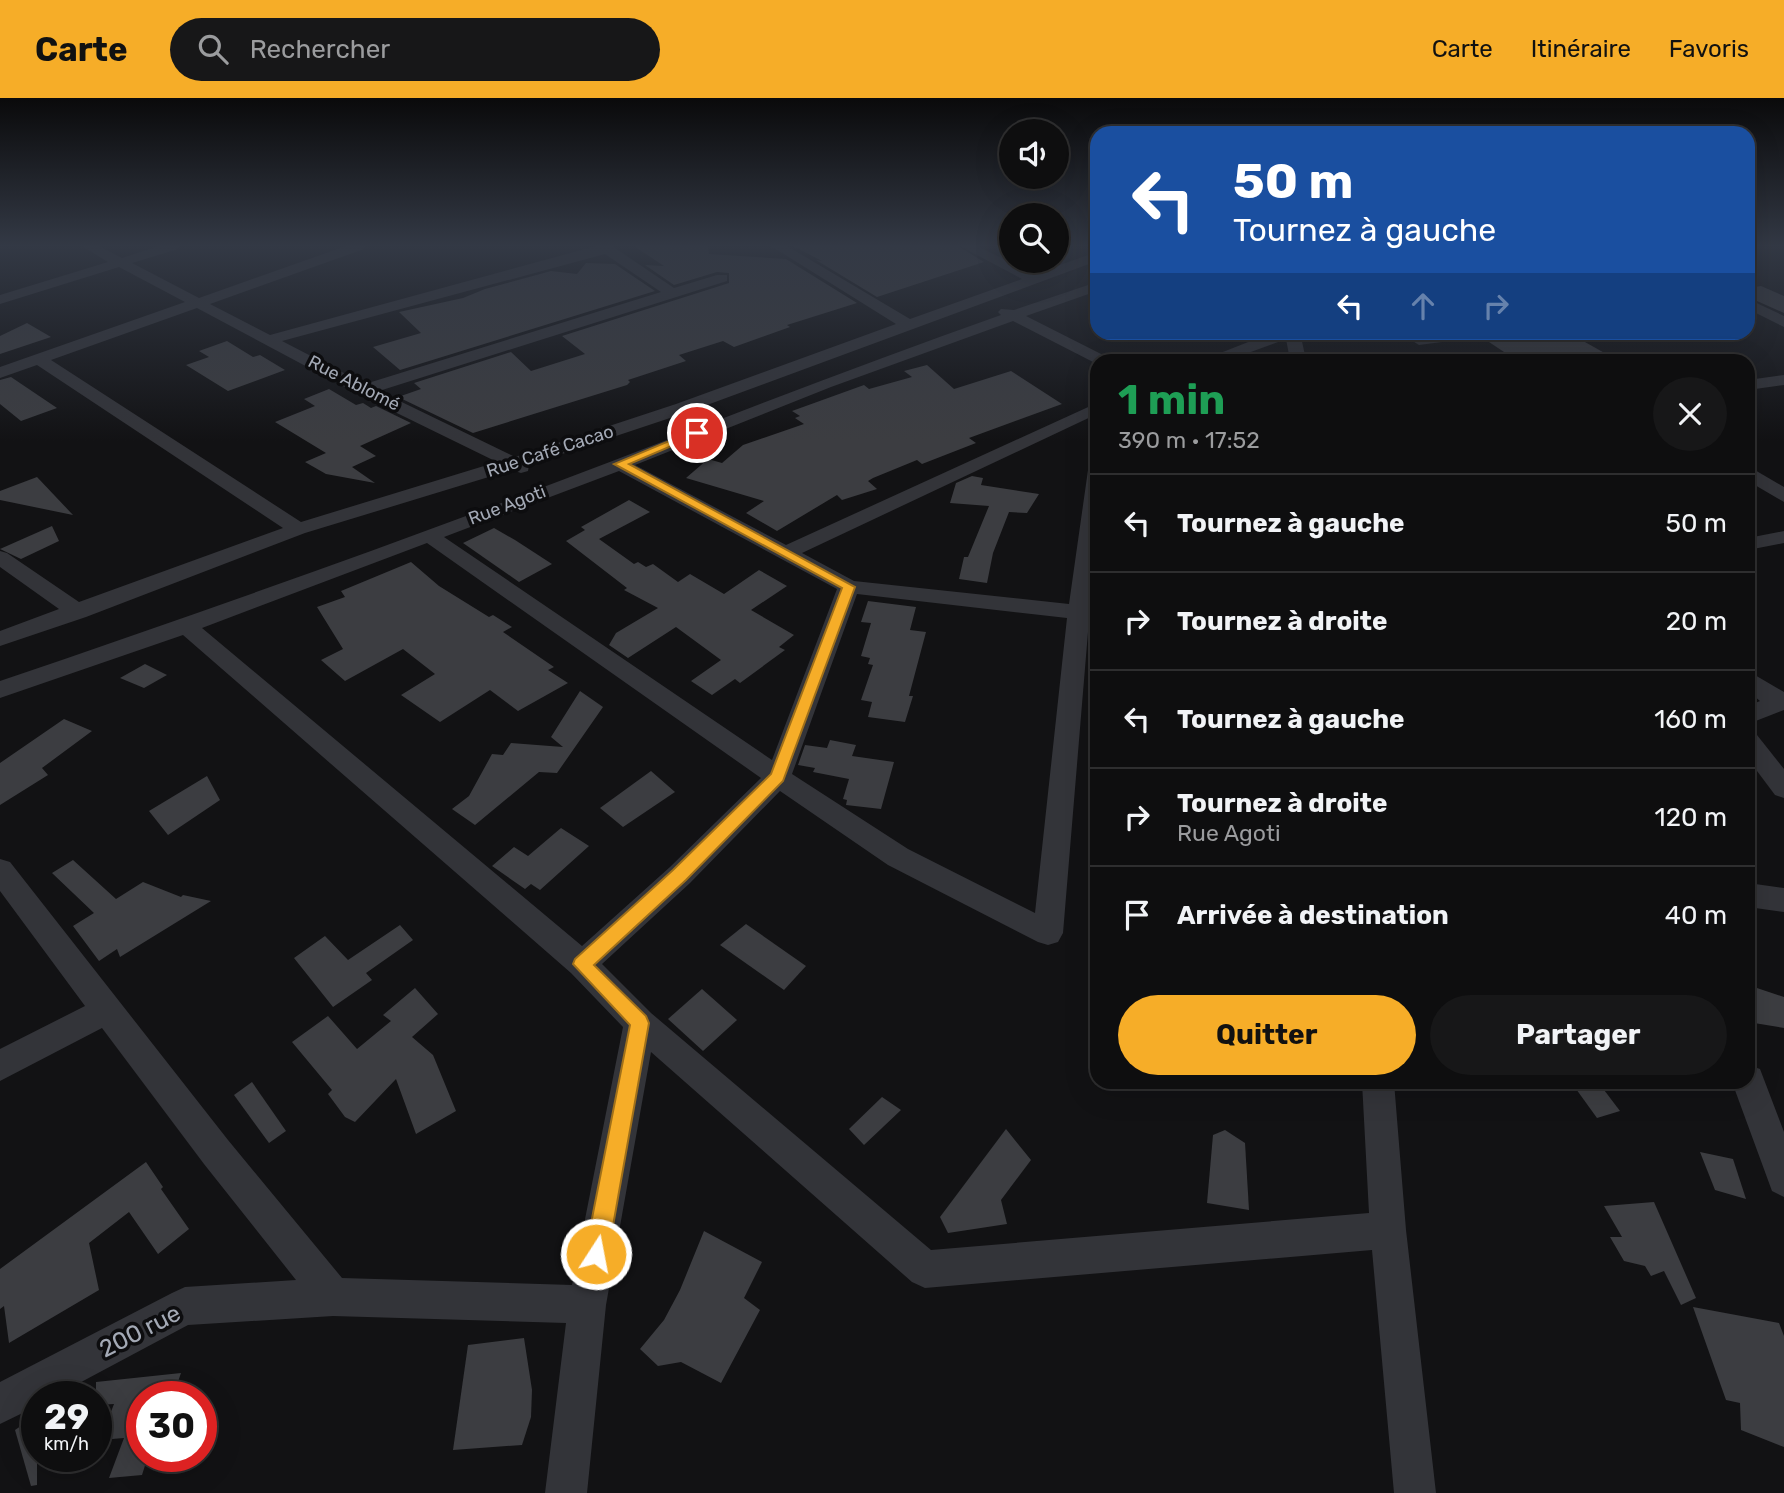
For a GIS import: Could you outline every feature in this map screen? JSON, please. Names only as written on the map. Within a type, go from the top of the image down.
[{"type":"street","points":[[0,373],[179,311]]},
{"type":"street","name":"Rue Ablomé","points":[[218,311],[364,390],[515,463],[555,487]]},
{"type":"street","points":[[271,339],[372,311]]},
{"type":"street","points":[[364,390],[614,311]]},
{"type":"street","points":[[884,311],[908,326]]},
{"type":"street","name":"Rue Café Cacao","points":[[0,639],[298,529],[515,463],[682,408],[949,311]]},
{"type":"street","points":[[1004,311],[1090,354]]},
{"type":"street","points":[[1013,316],[1027,311]]},
{"type":"street","points":[[1763,311],[1784,322]]},
{"type":"street","name":"Rue Agoti","points":[[0,690],[186,626],[430,536],[825,383],[1013,316]]},
{"type":"street","points":[[1232,354],[1270,340]]},
{"type":"street","points":[[40,360],[298,529]]},
{"type":"street","points":[[1755,384],[1784,380]]},
{"type":"street","points":[[786,553],[1090,411]]},
{"type":"street","points":[[620,464],[849,587],[1088,612]]},
{"type":"street","points":[[1755,477],[1784,496]]},
{"type":"street","points":[[430,536],[898,857],[1048,933],[1090,580]]},
{"type":"street","points":[[1755,543],[1784,537]]},
{"type":"street","points":[[0,557],[78,612]]},
{"type":"street","points":[[582,964],[680,875],[778,777],[849,587]]},
{"type":"street","points":[[186,626],[582,964],[640,1023],[925,1269],[1388,1230]]},
{"type":"street","points":[[1755,683],[1780,700],[1755,712]]},
{"type":"street","points":[[1755,750],[1784,788]]},
{"type":"street","points":[[0,870],[333,1297],[587,1305]]},
{"type":"street","points":[[1755,896],[1784,900]]},
{"type":"street","points":[[0,1066],[107,1010]]},
{"type":"street","points":[[566,1493],[587,1305],[640,1023]]},
{"type":"street","points":[[1378,1089],[1388,1230],[1415,1493]]},
{"type":"street","points":[[1751,1089],[1784,1179]]},
{"type":"street","name":"200 rue","points":[[0,1404],[185,1306],[333,1297]]},
{"type":"building","points":[[590,311],[400,370],[373,347],[421,333],[399,312]]},
{"type":"building","points":[[640,311],[831,311],[787,325],[790,327],[734,347],[723,341],[679,355],[686,361],[628,380],[630,382],[627,385],[473,433],[398,397],[421,389],[414,383],[511,352],[531,371],[585,354],[562,336]]},
{"type":"building","points":[[27,323],[51,337],[0,354],[0,336]]},
{"type":"building","points":[[1486,340],[1581,340],[1606,354],[1507,354]]},
{"type":"building","points":[[227,341],[253,357],[260,355],[285,370],[228,391],[186,365],[209,357],[199,351]]},
{"type":"building","points":[[927,365],[954,389],[1011,371],[1062,404],[969,438],[976,443],[922,464],[917,460],[873,478],[868,481],[877,489],[842,500],[837,495],[777,531],[746,513],[764,501],[686,478],[708,459],[722,463],[743,445],[804,424],[795,418],[800,416],[792,411],[864,385],[869,389],[912,377],[904,371]]},
{"type":"building","points":[[11,377],[57,408],[21,421],[0,404],[0,380]]},
{"type":"building","points":[[329,389],[356,405],[363,403],[371,408],[376,406],[411,423],[360,446],[376,456],[352,467],[375,483],[326,474],[305,462],[326,453],[275,422],[315,406],[304,399]]},
{"type":"building","points":[[972,476],[983,478],[981,485],[1039,494],[1027,513],[1009,512],[993,553],[987,583],[959,579],[964,557],[968,557],[989,506],[950,503],[956,483]]},
{"type":"building","points":[[37,477],[73,515],[0,500],[0,491]]},
{"type":"building","points":[[629,500],[650,512],[599,539],[634,564],[638,562],[646,567],[653,564],[678,582],[690,574],[724,594],[759,570],[787,586],[751,610],[794,635],[779,647],[785,650],[740,683],[735,679],[712,695],[691,681],[721,660],[676,627],[628,658],[609,645],[616,633],[658,608],[624,590],[627,588],[566,541],[585,530],[581,527]]},
{"type":"building","points":[[52,526],[59,541],[21,559],[0,549]]},
{"type":"building","points":[[494,528],[552,564],[519,582],[463,543]]},
{"type":"building","points":[[411,562],[439,586],[489,617],[493,615],[512,627],[503,632],[554,667],[548,670],[568,683],[518,711],[490,690],[440,722],[401,695],[435,674],[403,649],[345,681],[321,660],[343,649],[317,607],[345,597],[341,591]]},
{"type":"building","points":[[868,601],[916,607],[910,630],[926,632],[905,722],[868,717],[872,702],[861,700],[873,665],[868,664],[870,658],[861,656],[871,623],[861,622]]},
{"type":"building","points":[[145,664],[167,675],[144,688],[120,678]]},
{"type":"building","points":[[580,691],[603,707],[557,773],[539,772],[475,825],[452,809],[469,796],[492,754],[503,755],[511,743],[563,747],[551,737]]},
{"type":"building","points":[[64,719],[92,731],[42,768],[48,775],[0,805],[0,763]]},
{"type":"building","points":[[830,740],[856,745],[852,756],[894,762],[881,809],[846,805],[847,800],[843,799],[849,779],[813,772],[815,768],[798,765],[805,745],[827,748]]},
{"type":"building","points":[[651,771],[675,792],[623,827],[600,808]]},
{"type":"building","points":[[207,776],[220,800],[168,835],[149,811]]},
{"type":"building","points":[[561,828],[589,846],[540,890],[531,884],[525,889],[492,866],[514,847],[528,856]]},
{"type":"building","points":[[73,860],[116,899],[143,882],[181,897],[183,895],[211,901],[120,957],[117,949],[99,961],[73,926],[94,913],[52,873]]},
{"type":"building","points":[[746,924],[806,966],[784,990],[720,945]]},
{"type":"building","points":[[400,925],[413,940],[366,973],[372,980],[333,1007],[294,958],[325,936],[348,960]]},
{"type":"building","points":[[1755,987],[1784,997],[1784,1028],[1755,1023]]},
{"type":"building","points":[[415,988],[438,1014],[412,1037],[433,1055],[456,1111],[416,1134],[396,1079],[355,1122],[345,1117],[328,1094],[332,1090],[292,1042],[328,1016],[357,1049],[391,1021],[383,1015]]},
{"type":"building","points":[[702,989],[737,1020],[703,1051],[668,1019]]},
{"type":"building","points":[[252,1082],[286,1131],[269,1143],[234,1095]]},
{"type":"building","points":[[1576,1089],[1603,1089],[1620,1111],[1597,1118]]},
{"type":"building","points":[[882,1097],[901,1110],[864,1145],[849,1129]]},
{"type":"building","points":[[1006,1129],[1031,1160],[1001,1200],[1007,1224],[948,1233],[940,1217]]},
{"type":"building","points":[[1225,1130],[1245,1143],[1249,1210],[1207,1203],[1213,1135]]},
{"type":"building","points":[[1700,1152],[1733,1159],[1746,1199],[1715,1190]]},
{"type":"building","points":[[146,1162],[189,1229],[158,1254],[129,1212],[89,1243],[99,1290],[9,1343],[4,1306],[0,1309],[0,1269]]},
{"type":"building","points":[[1654,1202],[1696,1298],[1681,1305],[1664,1271],[1651,1276],[1645,1266],[1624,1261],[1610,1237],[1622,1237],[1604,1206]]},
{"type":"building","points":[[704,1231],[762,1262],[744,1298],[760,1310],[721,1383],[681,1362],[658,1366],[640,1349],[664,1320],[680,1290]]},
{"type":"building","points":[[1693,1307],[1779,1323],[1784,1336],[1784,1447],[1741,1430],[1740,1403],[1726,1400]]},
{"type":"building","points":[[524,1338],[532,1390],[531,1417],[522,1445],[453,1450],[468,1345]]},
{"type":"building","points":[[181,1373],[178,1381],[126,1381],[126,1472],[143,1472],[142,1475],[109,1478],[124,1438],[112,1439],[112,1381],[105,1381]]},
{"type":"building","points":[[21,1426],[21,1451],[15,1430]]},
{"type":"building","points":[[27,1472],[37,1472],[37,1485],[31,1486]]},
{"type":"route","points":[[596,1254],[640,1023],[582,964],[680,875],[778,777],[849,587],[620,464],[697,433]]}]
